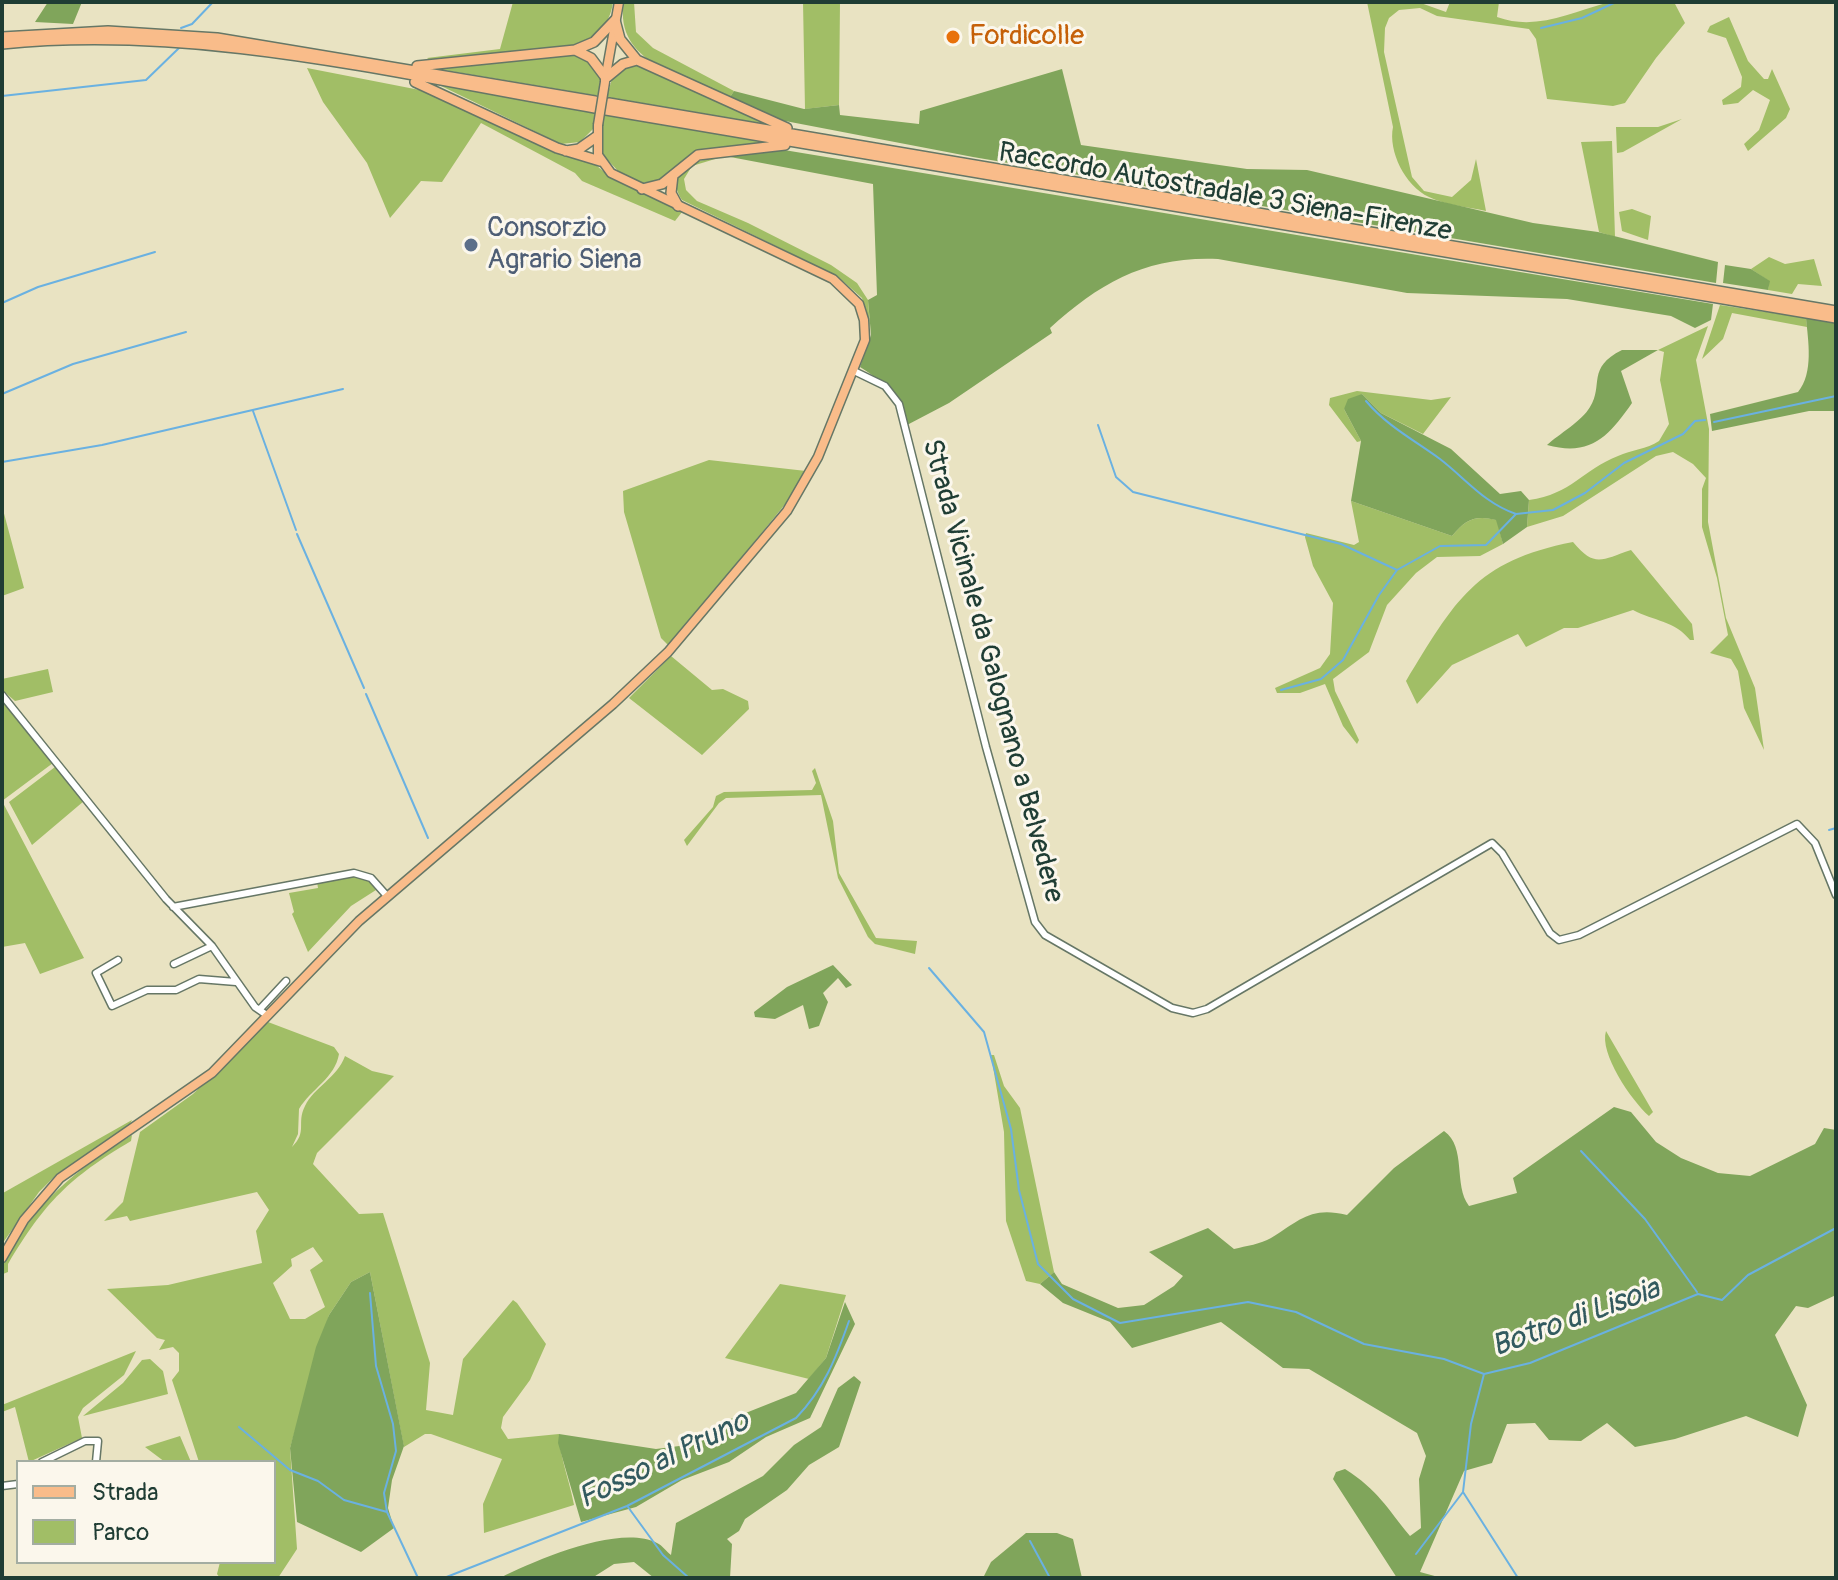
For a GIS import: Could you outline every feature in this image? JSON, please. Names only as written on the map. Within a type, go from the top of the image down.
[{"type":"highway","points":[[315,53],[329,51],[425,66],[575,50],[597,40],[615,20]]},
{"type":"highway","points":[[615,20],[620,39],[637,60],[778,125],[861,141],[889,154]]},
{"type":"highway","points":[[2,44],[139,36]]},
{"type":"highway","points":[[2,37],[139,36],[315,53],[595,104],[298,58]]},
{"type":"highway","points":[[217,42],[423,85],[563,151],[600,161]]},
{"type":"highway","points":[[575,50],[591,58],[605,80],[623,64],[637,60]]},
{"type":"highway","name":"Raccordo Autostradale 3 Siena-Firenze","points":[[608,106],[1836,318]]},
{"type":"highway","points":[[563,151],[579,149],[596,137]]},
{"type":"highway","points":[[642,189],[662,184],[698,155],[776,145],[865,159],[889,154]]},
{"type":"highway","name":"Raccordo Autostradale 3 Siena-Firenze","points":[[889,154],[1836,311]]},
{"type":"highway","points":[[674,173],[671,193],[678,206]]},
{"type":"main road","points":[[2,1258],[24,1220],[60,1178],[194,1088],[221,1065],[333,947],[387,896],[613,704],[668,652],[795,500],[815,465],[854,371],[866,329],[859,304],[848,290],[833,279],[614,175],[600,161],[596,137],[619,2]]},
{"type":"street","name":"Strada Vicinale da Galognano a Belvedere","points":[[854,371],[885,386],[899,404],[989,761],[1035,922],[1045,935],[1172,1008],[1193,1013],[1207,1009],[1492,843],[1502,853],[1550,933],[1559,940],[1579,935],[1797,824],[1815,843],[1836,895]]},
{"type":"street","points":[[2,695],[173,907],[212,946],[236,982],[268,1016]]},
{"type":"street","points":[[173,907],[354,873],[371,878],[387,896]]},
{"type":"street","points":[[174,964],[212,946]]},
{"type":"street","points":[[118,960],[96,973],[112,1006],[147,990],[176,990],[199,979],[236,982]]},
{"type":"street","points":[[260,1009],[286,981]]},
{"type":"street","points":[[46,1460],[85,1441],[98,1441],[96,1460]]},
{"type":"green space","points":[[48,2],[82,2],[73,24],[35,22]]},
{"type":"green space","points":[[513,2],[613,2],[602,28],[578,45],[433,62],[427,58],[500,49]]},
{"type":"green space","points":[[624,2],[634,2],[636,32],[653,48],[734,91],[730,97],[674,74],[641,54],[630,40],[624,23]]},
{"type":"green space","points":[[803,2],[840,2],[839,105],[805,109]]},
{"type":"green space","points":[[1367,2],[1418,2],[1446,12],[1450,2],[1499,2],[1497,17],[1525,22],[1552,19],[1606,3],[1674,2],[1685,23],[1625,103],[1613,106],[1547,99],[1536,39],[1529,29],[1437,16],[1420,8],[1399,10],[1389,18],[1385,28],[1384,52],[1412,177],[1424,191],[1452,197],[1471,180],[1476,159],[1486,211],[1429,197],[1413,185],[1400,167],[1393,147],[1393,127]]},
{"type":"green space","points":[[1729,17],[1748,61],[1764,79],[1768,79],[1772,69],[1790,109],[1786,118],[1748,151],[1744,144],[1759,130],[1770,100],[1753,90],[1738,103],[1723,105],[1722,100],[1741,87],[1742,77],[1726,38],[1707,32],[1710,26]]},
{"type":"green space","points":[[576,54],[588,58],[601,76],[599,96],[438,69]]},
{"type":"green space","points":[[635,63],[765,124],[607,97],[613,75]]},
{"type":"green space","points":[[307,68],[430,92],[556,153],[596,165],[612,179],[682,212],[675,221],[582,181],[575,173],[481,123],[442,182],[421,181],[390,218],[367,163],[323,102]]},
{"type":"green space","points":[[1062,69],[1081,145],[1247,169],[1307,170],[1533,223],[1598,232],[1718,262],[1716,283],[973,157],[780,120],[730,97],[734,91],[804,109],[839,105],[840,115],[919,124],[920,111]]},
{"type":"green space","points":[[437,84],[596,113],[593,129],[580,142],[561,144]]},
{"type":"green space","points":[[604,115],[762,142],[693,153],[662,180],[641,183],[621,174],[602,154],[600,141]]},
{"type":"green space","points":[[1682,119],[1617,153],[1616,127],[1658,127]]},
{"type":"green space","points":[[1612,141],[1615,237],[1599,232],[1581,142]]},
{"type":"green space","points":[[778,149],[1713,304],[1711,320],[1695,328],[1671,316],[1567,299],[1407,293],[1218,259],[1169,262],[1147,267],[1107,285],[1050,328],[1052,333],[949,403],[907,425],[900,405],[890,391],[860,367],[871,335],[868,300],[877,295],[873,184],[725,156]]},
{"type":"green space","points":[[725,156],[692,166],[684,179],[686,190],[697,201],[831,265],[857,283],[868,300],[870,327],[862,298],[837,276],[682,200],[677,189],[680,173],[696,163]]},
{"type":"green space","points":[[1632,209],[1651,216],[1648,240],[1622,231],[1619,212]]},
{"type":"green space","points":[[1769,257],[1785,264],[1814,259],[1822,286],[1798,284],[1792,294],[1768,290],[1769,281],[1751,269]]},
{"type":"green space","points":[[1725,265],[1751,269],[1770,281],[1768,290],[1723,283]]},
{"type":"green space","points":[[1720,305],[1806,318],[1807,327],[1732,313],[1723,339],[1702,359]]},
{"type":"green space","points":[[1806,318],[1836,323],[1836,411],[1809,411],[1712,431],[1710,414],[1798,392],[1808,366]]},
{"type":"green space","points":[[1708,326],[1696,360],[1709,429],[1708,522],[1726,618],[1755,688],[1764,750],[1744,708],[1738,671],[1731,659],[1710,653],[1728,635],[1717,578],[1702,527],[1702,489],[1706,478],[1693,464],[1673,452],[1656,456],[1563,516],[1527,527],[1529,500],[1556,493],[1606,462],[1659,441],[1669,424],[1660,380],[1664,352],[1658,350]]},
{"type":"green space","points":[[1622,350],[1658,350],[1621,371],[1632,403],[1624,415],[1607,434],[1587,446],[1562,448],[1547,445],[1586,412],[1594,399],[1604,363]]},
{"type":"green space","points":[[1357,391],[1431,400],[1451,397],[1423,434],[1381,413],[1362,394],[1344,409],[1361,441],[1357,442],[1329,405],[1330,398]]},
{"type":"green space","points":[[1362,394],[1381,413],[1451,449],[1500,494],[1521,491],[1529,500],[1527,527],[1503,544],[1496,520],[1471,520],[1452,536],[1351,501],[1361,441],[1344,409],[1348,399]]},
{"type":"green space","points":[[709,460],[806,471],[791,497],[669,646],[661,638],[624,512],[623,491]]},
{"type":"green space","points":[[1351,501],[1452,536],[1472,520],[1497,520],[1503,544],[1480,556],[1437,557],[1416,573],[1387,605],[1369,652],[1333,679],[1335,691],[1359,740],[1357,744],[1343,726],[1325,684],[1300,693],[1277,693],[1275,688],[1320,668],[1330,654],[1333,603],[1313,566],[1305,537],[1306,533],[1354,545],[1359,542]]},
{"type":"green space","points":[[2,506],[24,588],[2,596]]},
{"type":"green space","points":[[1573,542],[1587,556],[1599,560],[1631,550],[1692,624],[1694,640],[1671,625],[1633,610],[1578,628],[1564,628],[1526,647],[1518,634],[1452,665],[1417,704],[1406,681],[1439,628],[1471,589],[1512,560]]},
{"type":"green space","points":[[671,656],[712,690],[723,689],[748,701],[749,709],[702,755],[629,698]]},
{"type":"green space","points":[[48,669],[53,692],[15,701],[2,690],[2,679]]},
{"type":"green space","points":[[2,698],[53,763],[2,801]]},
{"type":"green space","points":[[55,767],[84,801],[32,845],[9,802]]},
{"type":"green space","points":[[815,768],[833,821],[839,873],[876,938],[917,941],[915,954],[875,944],[868,937],[838,878],[821,795],[726,798],[687,846],[684,840],[713,807],[716,796],[724,792],[812,790],[816,783],[812,771]]},
{"type":"green space","points":[[2,801],[84,958],[40,974],[25,943],[2,947]]},
{"type":"green space","points":[[352,876],[367,879],[376,890],[351,906],[308,952],[292,914],[289,893],[318,888],[317,882]]},
{"type":"green space","points":[[833,965],[852,985],[846,988],[838,978],[823,993],[828,1002],[819,1026],[809,1029],[803,1005],[775,1019],[755,1017],[754,1012],[787,987]]},
{"type":"green space","points":[[268,1022],[334,1047],[339,1054],[328,1077],[299,1109],[298,1134],[292,1147],[300,1136],[305,1106],[337,1070],[345,1056],[372,1071],[394,1076],[317,1153],[313,1164],[359,1214],[383,1213],[430,1363],[426,1410],[453,1415],[463,1359],[513,1300],[517,1303],[546,1344],[530,1380],[503,1417],[501,1428],[508,1439],[559,1434],[574,1505],[484,1533],[483,1504],[502,1459],[431,1434],[425,1434],[404,1447],[370,1272],[351,1282],[329,1315],[290,1448],[297,1549],[278,1578],[220,1578],[217,1574],[220,1564],[276,1564],[276,1460],[198,1460],[172,1380],[179,1371],[179,1353],[173,1347],[159,1350],[165,1340],[157,1338],[107,1289],[168,1285],[262,1263],[256,1231],[269,1210],[257,1192],[130,1221],[127,1216],[104,1221],[123,1202],[140,1132],[193,1094]],"holes":[[[313,1247],[323,1261],[310,1270],[325,1307],[305,1319],[290,1319],[273,1283],[292,1266],[291,1259]]]},
{"type":"green space","points":[[1606,1031],[1653,1112],[1649,1116],[1626,1088],[1612,1063],[1607,1051]]},
{"type":"green space","points":[[991,1055],[994,1055],[1004,1086],[1020,1108],[1054,1272],[1040,1284],[1026,1281],[1006,1221],[1004,1132]]},
{"type":"green space","points":[[1614,1107],[1631,1112],[1656,1142],[1681,1158],[1718,1173],[1750,1176],[1815,1144],[1824,1128],[1836,1130],[1836,1295],[1808,1308],[1796,1306],[1775,1335],[1807,1405],[1798,1437],[1746,1416],[1675,1439],[1635,1447],[1607,1423],[1581,1441],[1549,1440],[1535,1423],[1507,1424],[1492,1463],[1464,1471],[1420,1572],[1442,1578],[1397,1578],[1333,1479],[1336,1472],[1345,1469],[1357,1477],[1381,1500],[1410,1536],[1421,1528],[1419,1479],[1426,1456],[1417,1433],[1309,1369],[1283,1368],[1221,1322],[1132,1348],[1110,1322],[1063,1303],[1040,1284],[1054,1272],[1062,1284],[1118,1308],[1144,1305],[1174,1286],[1183,1276],[1149,1252],[1208,1228],[1234,1249],[1267,1240],[1306,1216],[1324,1212],[1347,1215],[1394,1168],[1444,1131],[1451,1138],[1458,1156],[1462,1188],[1469,1206],[1517,1193],[1513,1178]]},
{"type":"green space","points":[[132,1120],[129,1126],[57,1174],[39,1192],[2,1244],[3,1193]]},
{"type":"green space","points":[[132,1135],[131,1141],[91,1167],[60,1193],[34,1224],[8,1264],[8,1272],[3,1274],[4,1263],[13,1246],[37,1212],[81,1170]]},
{"type":"green space","points":[[370,1272],[404,1446],[392,1480],[388,1508],[394,1528],[361,1552],[297,1522],[290,1448],[316,1347],[329,1315],[351,1282]]},
{"type":"green space","points":[[780,1284],[846,1295],[826,1358],[809,1379],[725,1358]]},
{"type":"green space","points":[[845,1302],[855,1324],[810,1418],[766,1437],[729,1462],[682,1480],[636,1507],[581,1522],[558,1443],[559,1434],[656,1449],[687,1445],[723,1422],[796,1393],[826,1358]]},
{"type":"green space","points":[[136,1351],[124,1375],[83,1408],[78,1417],[82,1438],[33,1460],[28,1460],[15,1407],[2,1412],[2,1405]]},
{"type":"green space","points":[[150,1359],[163,1371],[168,1394],[83,1416],[123,1383],[142,1360]]},
{"type":"green space","points":[[854,1376],[861,1382],[839,1447],[809,1465],[787,1490],[745,1519],[739,1531],[727,1539],[732,1544],[730,1578],[654,1578],[634,1562],[614,1564],[592,1578],[500,1578],[555,1554],[622,1538],[641,1538],[657,1543],[671,1555],[676,1523],[763,1476],[794,1445],[821,1427],[838,1388]]},
{"type":"green space","points":[[180,1436],[190,1460],[162,1460],[145,1447]]},
{"type":"green space","points":[[1026,1533],[1057,1533],[1073,1539],[1082,1578],[983,1578],[991,1562]]},
{"type":"waterway","points":[[181,28],[192,24],[213,2]]},
{"type":"waterway","points":[[1541,28],[1582,18],[1616,2]]},
{"type":"waterway","points":[[2,96],[146,80],[179,48]]},
{"type":"waterway","points":[[2,303],[38,287],[155,252]]},
{"type":"waterway","points":[[2,394],[73,364],[186,332]]},
{"type":"waterway","points":[[2,462],[102,445],[343,389]]},
{"type":"waterway","points":[[1714,422],[1836,396]]},
{"type":"waterway","points":[[1366,401],[1485,497],[1516,514]]},
{"type":"waterway","points":[[253,411],[296,530]]},
{"type":"waterway","points":[[1281,690],[1321,679],[1343,660],[1379,595],[1397,570],[1440,546],[1486,545],[1516,514],[1553,510],[1585,493],[1624,463],[1683,434],[1695,421],[1705,420]]},
{"type":"waterway","points":[[1098,425],[1116,477],[1133,492],[1341,544],[1397,570]]},
{"type":"waterway","points":[[297,534],[364,688]]},
{"type":"waterway","points":[[366,694],[428,838]]},
{"type":"waterway","points":[[1829,830],[1836,828]]},
{"type":"waterway","name":"Botro di Lisoia","points":[[929,968],[984,1032],[1011,1129],[1019,1190],[1038,1264],[1073,1299],[1120,1323],[1248,1302],[1296,1312],[1364,1344],[1444,1359],[1484,1374],[1530,1363],[1698,1294],[1722,1300],[1748,1275],[1836,1228]]},
{"type":"waterway","points":[[1581,1151],[1645,1219],[1697,1292]]},
{"type":"waterway","points":[[370,1293],[376,1366],[393,1424],[396,1451],[384,1493],[387,1512],[418,1578]]},
{"type":"waterway","name":"Fosso al Pruno","points":[[444,1578],[627,1506],[796,1418],[828,1372],[849,1321]]},
{"type":"waterway","points":[[1484,1374],[1471,1424],[1463,1492],[1518,1578]]},
{"type":"waterway","points":[[239,1427],[290,1470],[318,1481],[344,1500],[387,1512]]},
{"type":"waterway","points":[[1416,1554],[1463,1492]]},
{"type":"waterway","points":[[628,1507],[663,1555],[689,1578]]},
{"type":"waterway","points":[[1030,1541],[1050,1578]]},
{"type":"place","name":"Fordicolle","points":[[953,37]]},
{"type":"place","name":"Consorzio Agrario Siena","points":[[471,245]]}]
